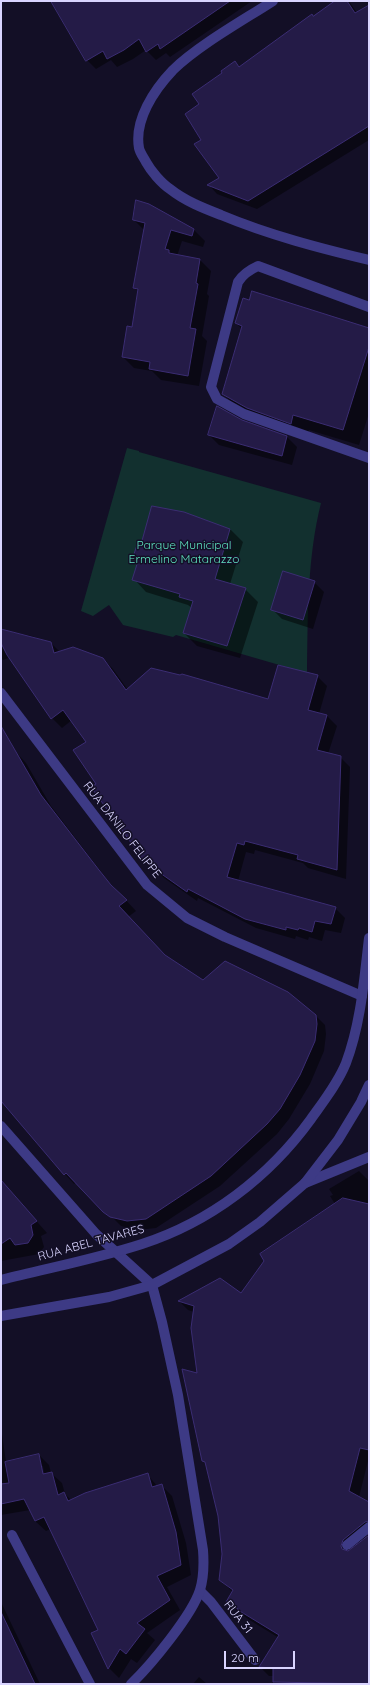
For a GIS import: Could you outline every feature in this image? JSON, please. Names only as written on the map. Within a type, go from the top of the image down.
[{"type":"street","points":[[273,1],[204,46],[173,70],[156,91],[144,112],[138,131],[139,150],[149,167],[169,188],[196,205],[243,224],[313,246],[369,260]]},
{"type":"street","points":[[369,307],[258,266],[249,270],[238,282],[210,387],[217,399],[244,414],[369,458]]},
{"type":"street","name":"RUA DANILO FELIPPE","points":[[1,693],[147,885],[166,902],[187,918],[225,937],[362,996]]},
{"type":"street","name":"RUA ABEL TAVARES","points":[[1,1280],[142,1244],[196,1221],[233,1198],[271,1166],[299,1135],[325,1098],[345,1064],[356,1032],[369,938]]},
{"type":"street","points":[[1,1316],[109,1297],[152,1285],[229,1244],[260,1222],[305,1183],[338,1140],[369,1085]]},
{"type":"street","points":[[1,1126],[96,1234],[152,1285],[162,1322],[178,1395],[196,1501],[204,1572],[200,1591],[186,1616],[160,1651],[131,1684]]},
{"type":"street","points":[[305,1183],[369,1157]]},
{"type":"street","points":[[347,1545],[369,1527]]},
{"type":"street","points":[[12,1535],[90,1684]]},
{"type":"street","name":"RUA 31","points":[[200,1591],[211,1602],[255,1660]]},
{"type":"green space","name":"Parque Municipal Ermelino Matarazzo","points":[[127,448],[321,503],[313,545],[309,588],[307,673],[176,635],[173,637],[123,625],[109,605],[93,616],[81,611]]},
{"type":"building","points":[[51,1],[230,1],[160,49],[158,44],[146,52],[139,39],[124,50],[107,59],[103,51],[86,61]]},
{"type":"building","points":[[335,1],[347,1],[355,13],[369,5],[369,126],[248,201],[207,185],[219,178],[194,144],[201,140],[185,114],[199,104],[192,94],[222,73],[221,71],[235,61],[239,67],[312,14],[313,16]]},
{"type":"building","points":[[136,200],[149,204],[194,229],[192,236],[171,230],[165,249],[169,250],[169,253],[200,259],[196,283],[198,284],[190,328],[196,329],[188,376],[149,369],[150,362],[122,357],[127,326],[132,327],[138,289],[133,288],[145,223],[133,220]]},
{"type":"building","points":[[252,291],[369,328],[369,347],[343,430],[293,415],[291,424],[247,408],[222,394],[242,326],[235,323],[243,298],[249,300]]},
{"type":"building","points":[[217,406],[242,420],[287,436],[282,456],[208,435]]},
{"type":"building","points":[[152,506],[184,512],[230,529],[215,579],[246,588],[227,646],[183,633],[193,601],[179,597],[180,594],[132,580],[138,561],[134,554],[138,542],[141,543]]},
{"type":"building","points":[[283,571],[315,581],[303,620],[271,610]]},
{"type":"building","points":[[1,629],[51,642],[54,653],[73,647],[103,658],[126,690],[151,668],[180,675],[182,674],[268,699],[278,665],[318,675],[308,710],[327,715],[317,750],[341,756],[337,870],[297,859],[298,855],[245,841],[244,845],[237,843],[227,877],[336,907],[331,924],[315,921],[312,932],[299,928],[298,930],[286,927],[286,930],[245,919],[188,889],[187,892],[153,868],[142,858],[91,787],[96,784],[73,750],[86,742],[63,710],[51,719],[7,655],[1,643]]},
{"type":"building","points":[[1,726],[41,795],[111,885],[127,900],[119,906],[165,955],[203,980],[225,961],[288,992],[316,1015],[317,1024],[315,1041],[300,1075],[280,1109],[267,1124],[211,1176],[146,1219],[127,1221],[110,1217],[103,1212],[66,1173],[64,1175],[1,1101]]},
{"type":"building","points":[[1,1180],[37,1221],[31,1225],[33,1235],[28,1243],[15,1245],[10,1238],[1,1244]]},
{"type":"building","points":[[343,1198],[369,1204],[369,1450],[360,1448],[349,1491],[369,1502],[369,1521],[365,1522],[343,1540],[341,1546],[342,1549],[348,1551],[369,1535],[369,1684],[273,1682],[273,1668],[259,1667],[279,1635],[226,1602],[233,1590],[219,1580],[222,1554],[218,1516],[205,1462],[202,1461],[182,1369],[197,1373],[191,1328],[194,1306],[178,1301],[220,1278],[241,1293],[264,1261],[260,1254]]},
{"type":"building","points":[[39,1454],[43,1474],[52,1472],[58,1495],[64,1492],[68,1501],[85,1493],[148,1473],[152,1487],[162,1484],[176,1532],[181,1565],[157,1576],[170,1600],[137,1623],[145,1629],[126,1654],[120,1649],[108,1669],[91,1633],[98,1630],[44,1517],[35,1521],[24,1499],[1,1504],[1,1484],[9,1483],[5,1462]]},
{"type":"building","points":[[1,1612],[27,1667],[35,1684],[1,1684]]}]
